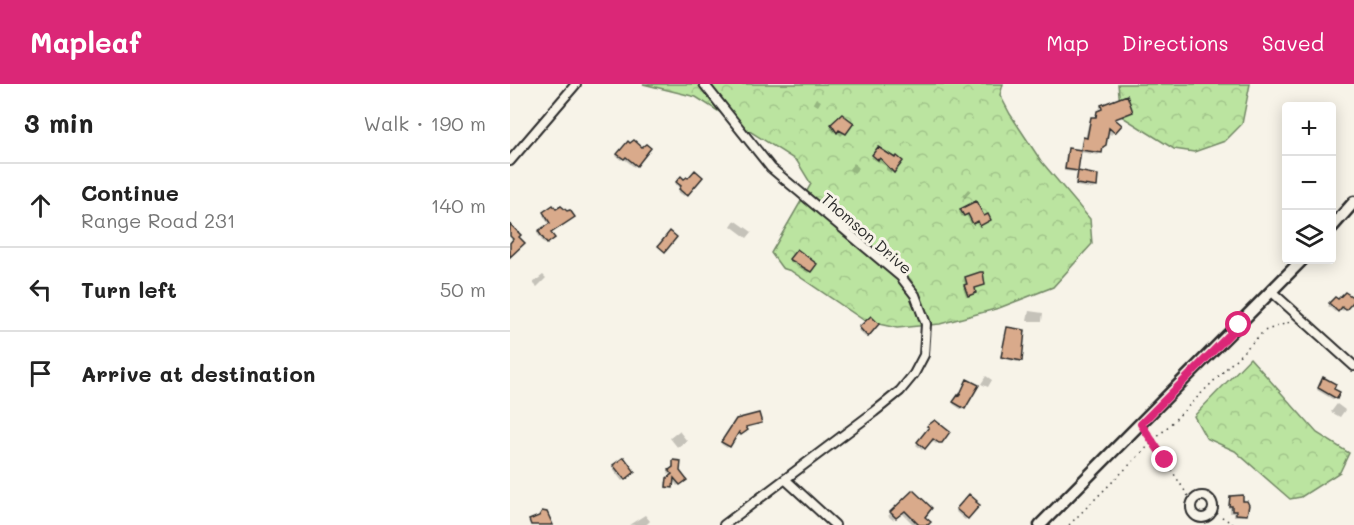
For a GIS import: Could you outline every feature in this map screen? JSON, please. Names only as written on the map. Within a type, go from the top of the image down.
[{"type":"street","points":[[510,161],[576,84]]},
{"type":"street","name":"Thomson Drive","points":[[704,84],[771,168],[901,277],[915,296],[926,324],[924,355],[914,374],[900,391],[724,525]]},
{"type":"street","points":[[1336,222],[1354,202]]},
{"type":"street","points":[[1040,525],[1298,264]]},
{"type":"street","points":[[1272,292],[1354,366]]},
{"type":"street","points":[[786,480],[835,525]]},
{"type":"street","points":[[1198,496],[1205,496],[1212,503],[1212,510],[1204,518],[1197,517],[1192,512],[1192,502],[1198,496]]},
{"type":"street","points":[[1189,525],[1197,517]]},
{"type":"path","points":[[1070,525],[1264,332],[1299,317]]},
{"type":"path","points":[[1141,424],[1192,502]]},
{"type":"path","points":[[1212,510],[1234,525]]},
{"type":"green space","points":[[643,84],[1003,84],[1000,95],[1010,114],[1041,161],[1090,219],[1092,244],[1053,287],[999,308],[940,324],[897,328],[865,321],[791,271],[782,268],[771,253],[811,184],[797,161],[696,97]]},
{"type":"green space","points":[[1118,84],[1250,84],[1242,124],[1225,141],[1194,152],[1174,149],[1121,116]]},
{"type":"green space","points":[[1250,358],[1317,433],[1349,453],[1340,472],[1301,497],[1290,499],[1235,451],[1206,438],[1194,416]]},
{"type":"building","points":[[1127,95],[1133,112],[1115,119],[1122,125],[1115,133],[1109,128],[1102,153],[1081,150],[1083,137],[1087,138],[1091,117],[1096,117],[1097,111],[1102,109],[1101,105]]},
{"type":"building","points":[[842,114],[854,123],[846,134],[839,130],[837,133],[831,124]]},
{"type":"building","points":[[634,140],[642,147],[646,144],[651,148],[637,166],[626,157],[624,159],[617,154],[628,141],[630,143]]},
{"type":"building","points":[[878,147],[903,161],[894,173],[880,158],[878,160],[872,155]]},
{"type":"building","points":[[1068,148],[1081,150],[1078,171],[1065,169]]},
{"type":"building","points":[[695,170],[703,177],[687,196],[679,189],[681,186],[676,182],[681,176],[684,179],[688,178]]},
{"type":"building","points":[[1078,171],[1098,175],[1097,187],[1076,184]]},
{"type":"building","points":[[976,201],[984,216],[988,214],[991,220],[980,226],[978,221],[973,224],[968,214],[964,216],[960,209]]},
{"type":"building","points":[[553,205],[556,209],[561,206],[567,211],[570,210],[575,217],[551,233],[555,238],[547,244],[538,231],[550,223],[543,212]]},
{"type":"building","points":[[510,224],[521,235],[519,237],[525,243],[510,257],[510,243],[513,239],[510,236]]},
{"type":"building","points":[[670,231],[677,237],[665,252],[658,246]]},
{"type":"building","points":[[797,249],[817,264],[811,272],[789,259]]},
{"type":"building","points":[[983,272],[985,285],[975,288],[976,293],[968,296],[964,285],[967,284],[965,277]]},
{"type":"building","points":[[1345,292],[1354,298],[1354,301],[1346,310],[1342,307],[1338,312],[1329,303],[1335,297],[1338,299]]},
{"type":"building","points":[[871,316],[879,324],[868,337],[859,327]]},
{"type":"building","points":[[1007,327],[1025,330],[1022,361],[1001,357]]},
{"type":"building","points":[[1323,377],[1336,384],[1334,389],[1340,392],[1337,399],[1318,388]]},
{"type":"building","points":[[967,379],[979,385],[965,409],[953,402],[959,396]]},
{"type":"building","points":[[759,413],[762,423],[746,427],[748,430],[741,435],[739,432],[730,447],[721,442],[736,419]]},
{"type":"building","points":[[935,420],[950,432],[942,443],[933,439],[925,449],[917,442],[929,427],[927,426]]},
{"type":"building","points":[[624,457],[635,472],[625,480],[613,465]]},
{"type":"building","points":[[673,460],[681,461],[680,471],[687,480],[680,485],[674,478],[673,488],[666,487],[667,478],[672,474],[669,470],[673,467]]},
{"type":"building","points":[[913,490],[932,508],[925,517],[931,522],[928,525],[919,525],[905,511],[896,518],[890,512]]},
{"type":"building","points":[[969,494],[980,505],[968,519],[956,509]]},
{"type":"building","points":[[1243,495],[1243,501],[1247,501],[1249,505],[1247,515],[1236,514],[1236,511],[1232,511],[1232,506],[1229,506],[1230,496]]},
{"type":"building","points":[[542,511],[547,512],[553,525],[531,525],[529,520],[539,516]]},
{"type":"route","points":[[1165,460],[1141,424],[1239,325]]}]
